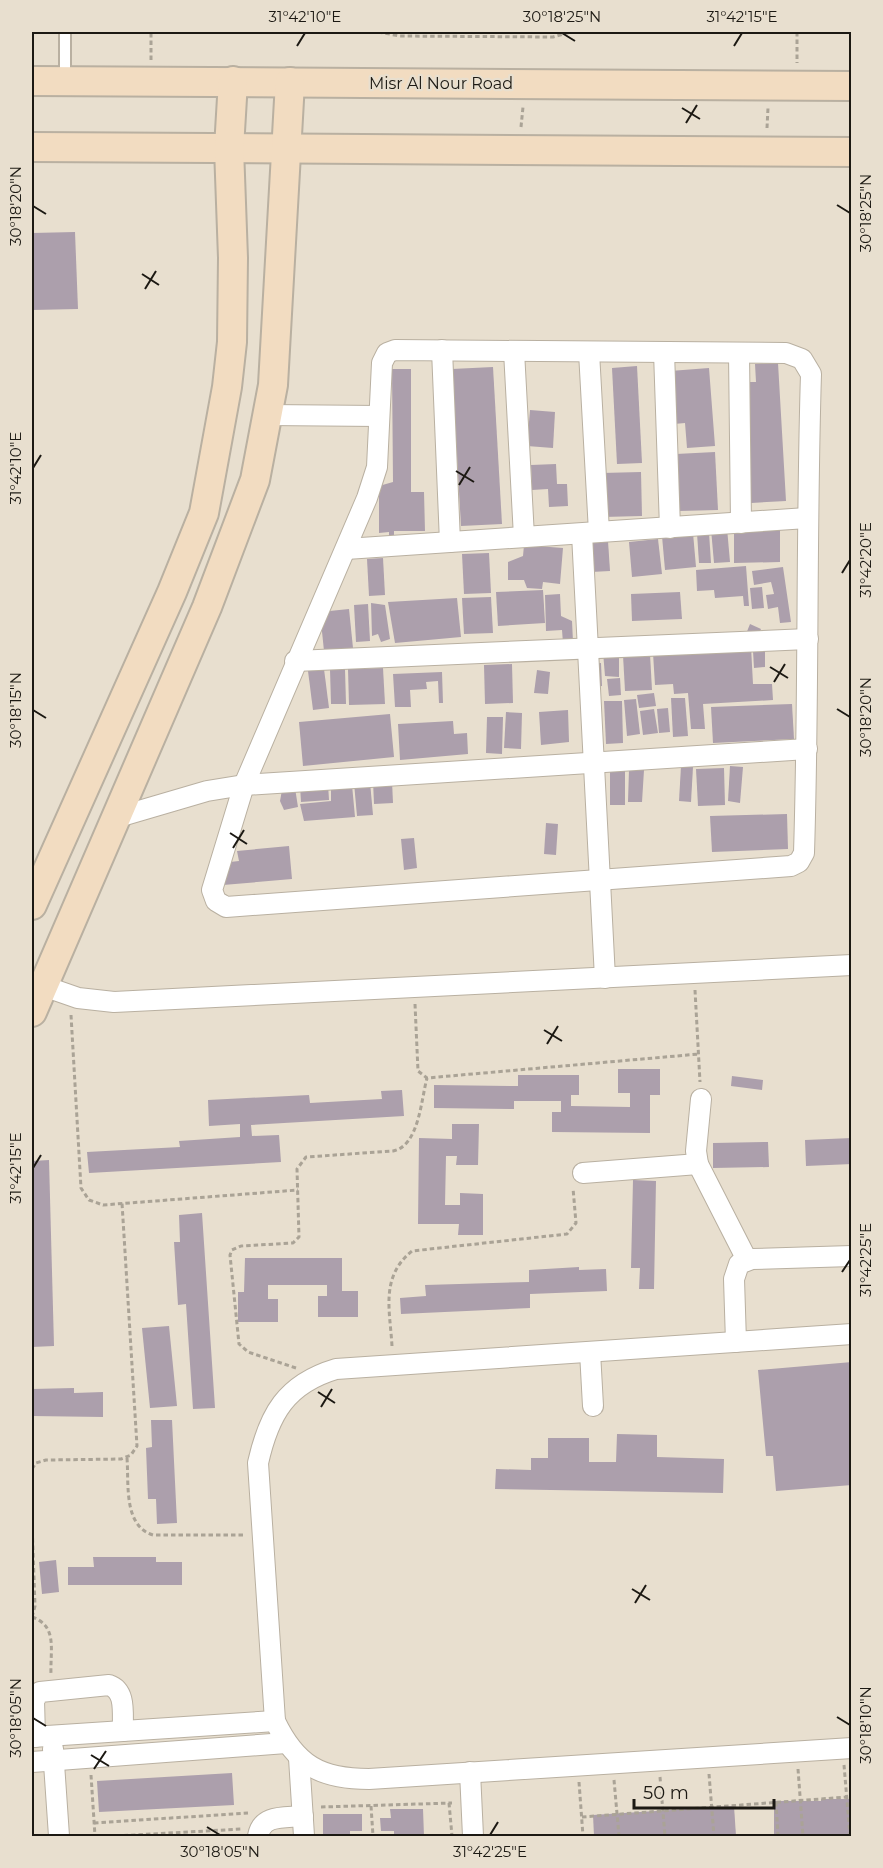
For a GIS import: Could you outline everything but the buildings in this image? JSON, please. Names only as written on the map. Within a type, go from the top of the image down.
[{"type":"street","name":"Misr Al Nour Road","points":[[32,81],[852,86]]},
{"type":"street","points":[[32,905],[172,592],[204,513],[227,387],[232,342],[233,258],[229,148],[233,81]]},
{"type":"street","points":[[290,82],[273,385],[255,480],[207,607],[35,994],[70,995],[114,1002],[852,965]]},
{"type":"street","points":[[32,147],[852,152]]},
{"type":"street","points":[[394,350],[514,351],[786,353],[802,359],[811,374],[807,518],[808,639],[804,853],[799,862],[791,866],[226,907],[216,901],[212,890],[244,785],[295,661],[346,549],[377,467],[382,363],[387,353],[394,350]]},
{"type":"street","points":[[442,350],[450,542]]},
{"type":"street","points":[[514,351],[524,537]]},
{"type":"street","points":[[589,352],[588,650],[605,978]]},
{"type":"street","points":[[664,352],[670,528]]},
{"type":"street","points":[[739,353],[741,523]]},
{"type":"street","points":[[267,415],[379,416]]},
{"type":"street","points":[[346,549],[807,518]]},
{"type":"street","points":[[295,661],[808,639]]},
{"type":"street","points":[[115,818],[207,791],[244,785],[807,749]]},
{"type":"street","points":[[701,1099],[696,1151],[698,1164],[747,1260]]},
{"type":"street","points":[[583,1173],[698,1164]]},
{"type":"street","points":[[736,1342],[735,1271],[747,1260],[852,1256]]},
{"type":"street","points":[[847,1748],[345,1779],[320,1772],[300,1758],[286,1743],[275,1720],[258,1463],[265,1431],[282,1403],[317,1375],[336,1369],[852,1334]]},
{"type":"street","points":[[590,1352],[593,1406]]},
{"type":"street","points":[[59,1836],[54,1760],[40,1737],[35,1697],[43,1690],[109,1685],[117,1688],[122,1699],[123,1731]]},
{"type":"street","points":[[40,1737],[275,1720]]},
{"type":"street","points":[[32,1762],[286,1743]]},
{"type":"street","points":[[300,1758],[309,1815],[304,1836]]},
{"type":"street","points":[[470,1772],[473,1836]]},
{"type":"street","points":[[263,1828],[309,1815]]},
{"type":"lane","points":[[65,32],[65,82]]},
{"type":"path","points":[[378,32],[400,36],[554,37],[571,32]]},
{"type":"path","points":[[765,151],[796,32]]},
{"type":"path","points":[[520,149],[524,84]]},
{"type":"path","points":[[694,973],[701,1099]]},
{"type":"path","points":[[414,988],[418,1071],[427,1078],[699,1054]]},
{"type":"path","points":[[70,995],[81,1188],[89,1200],[96,1204],[122,1203],[298,1190]]},
{"type":"path","points":[[317,1375],[245,1350],[237,1339],[230,1255],[232,1250],[241,1246],[297,1240],[301,1228],[297,1169],[306,1157],[393,1151],[404,1147],[411,1137],[427,1078]]},
{"type":"path","points":[[393,1365],[389,1287],[400,1261],[412,1251],[567,1234],[576,1223],[573,1183],[576,1176],[583,1173]]},
{"type":"path","points":[[32,1469],[36,1463],[46,1460],[127,1458],[134,1451],[137,1441],[122,1203]]},
{"type":"path","points":[[127,1458],[132,1516],[140,1529],[146,1533],[153,1535],[263,1535]]},
{"type":"path","points":[[32,1523],[35,1606],[32,1617],[42,1621],[50,1630],[52,1690]]},
{"type":"path","points":[[847,1748],[850,1836]]},
{"type":"path","points":[[796,1752],[803,1836]]},
{"type":"path","points":[[708,1757],[714,1836]]},
{"type":"path","points":[[90,1758],[95,1836]]},
{"type":"path","points":[[659,1760],[664,1836]]},
{"type":"path","points":[[613,1763],[619,1836]]},
{"type":"path","points":[[578,1766],[583,1836]]},
{"type":"path","points":[[582,1817],[847,1797]]},
{"type":"path","points":[[776,1802],[778,1836]]},
{"type":"path","points":[[449,1803],[452,1836]]},
{"type":"path","points":[[309,1815],[320,1808],[471,1803]]},
{"type":"path","points":[[371,1806],[373,1836]]},
{"type":"path","points":[[94,1823],[253,1813],[263,1828]]},
{"type":"path","points":[[116,1836],[263,1828]]}]
